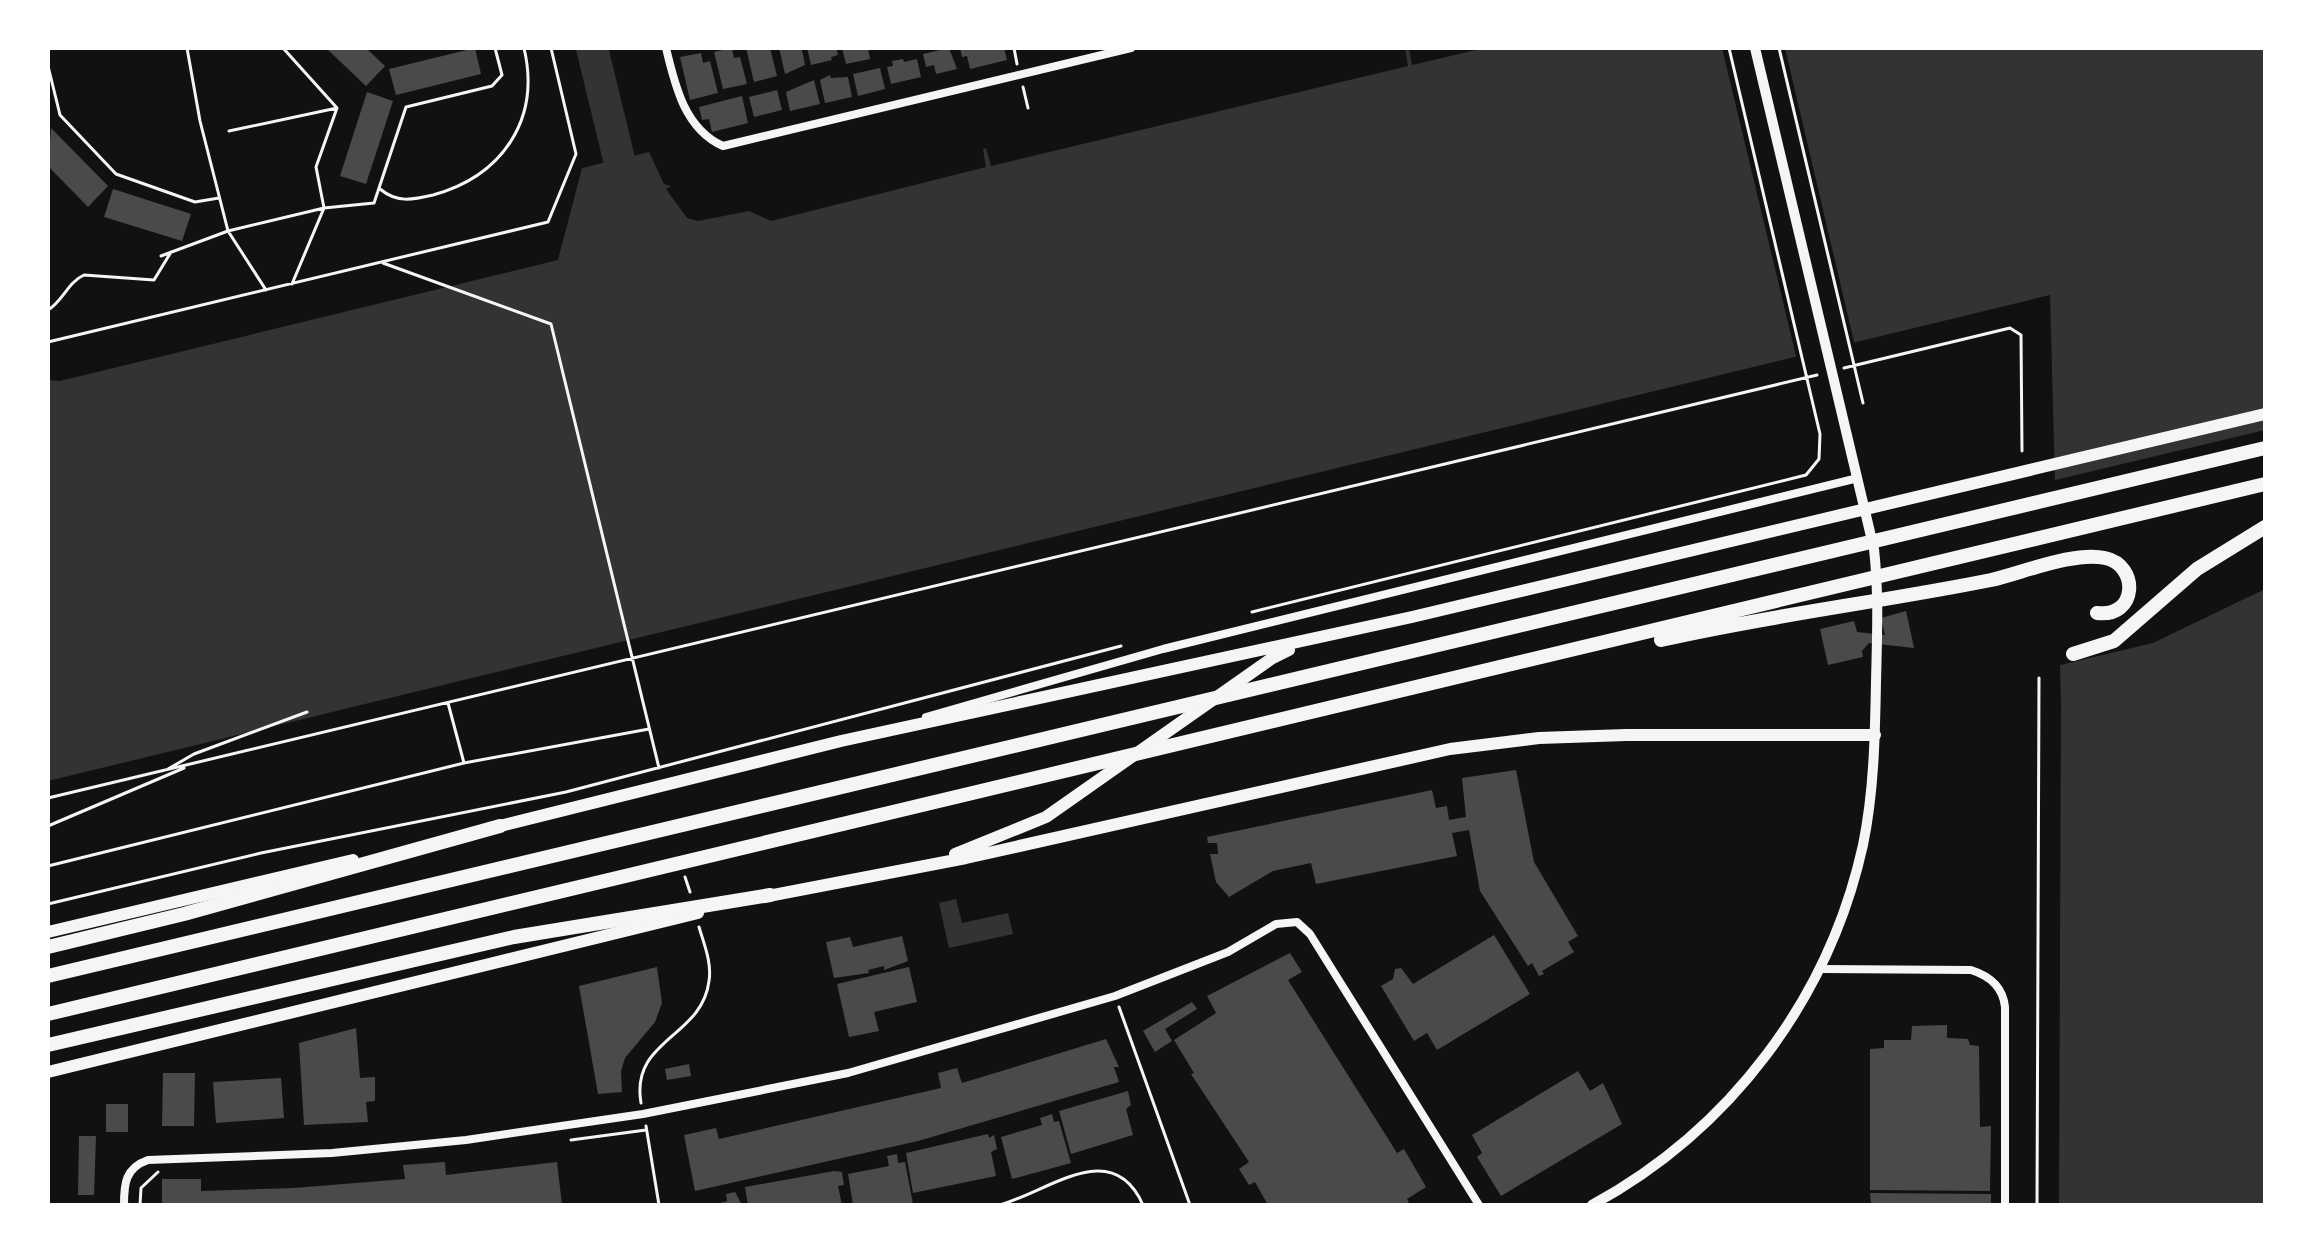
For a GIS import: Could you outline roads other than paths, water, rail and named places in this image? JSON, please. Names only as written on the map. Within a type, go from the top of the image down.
[{"type":"highway","points":[[48,976],[2265,448]]},
{"type":"highway","points":[[48,1014],[2265,484]]},
{"type":"highway","points":[[2073,654],[2114,641],[2197,569],[2265,527]]},
{"type":"highway","points":[[1462,678],[1547,665],[1740,622],[1993,579],[2091,557],[2115,561],[2123,568],[2129,587],[2125,605],[2117,612],[2097,613]]},
{"type":"highway","points":[[48,947],[184,914],[500,826]]},
{"type":"highway","points":[[48,1045],[514,937],[770,895]]},
{"type":"main road","points":[[48,932],[500,826],[841,741],[1412,617],[2265,414]]},
{"type":"main road","points":[[933,862],[1046,817],[1271,659],[1310,640]]},
{"type":"main road","points":[[48,1072],[770,895],[966,858],[1450,749],[1539,738],[1612,735],[1875,735]]},
{"type":"street","points":[[667,48],[677,94],[705,138],[723,146],[1131,48]]},
{"type":"street","points":[[1592,1205],[1661,1161],[1731,1101],[1795,1016],[1821,969],[1847,906],[1864,842],[1875,735],[1877,583],[1858,478],[1755,48]]},
{"type":"street","points":[[841,741],[1163,649],[1858,478]]},
{"type":"street","points":[[124,1205],[127,1175],[138,1164],[153,1159],[377,1150],[643,1114],[848,1073],[1173,977],[1228,952],[1276,924],[1297,922],[1310,934],[1479,1205]]},
{"type":"street","points":[[1821,969],[1971,970],[1986,974],[1997,985],[2004,996],[2005,1007],[2005,1205]]},
{"type":"waterway","points":[[592,48],[619,159]]}]
